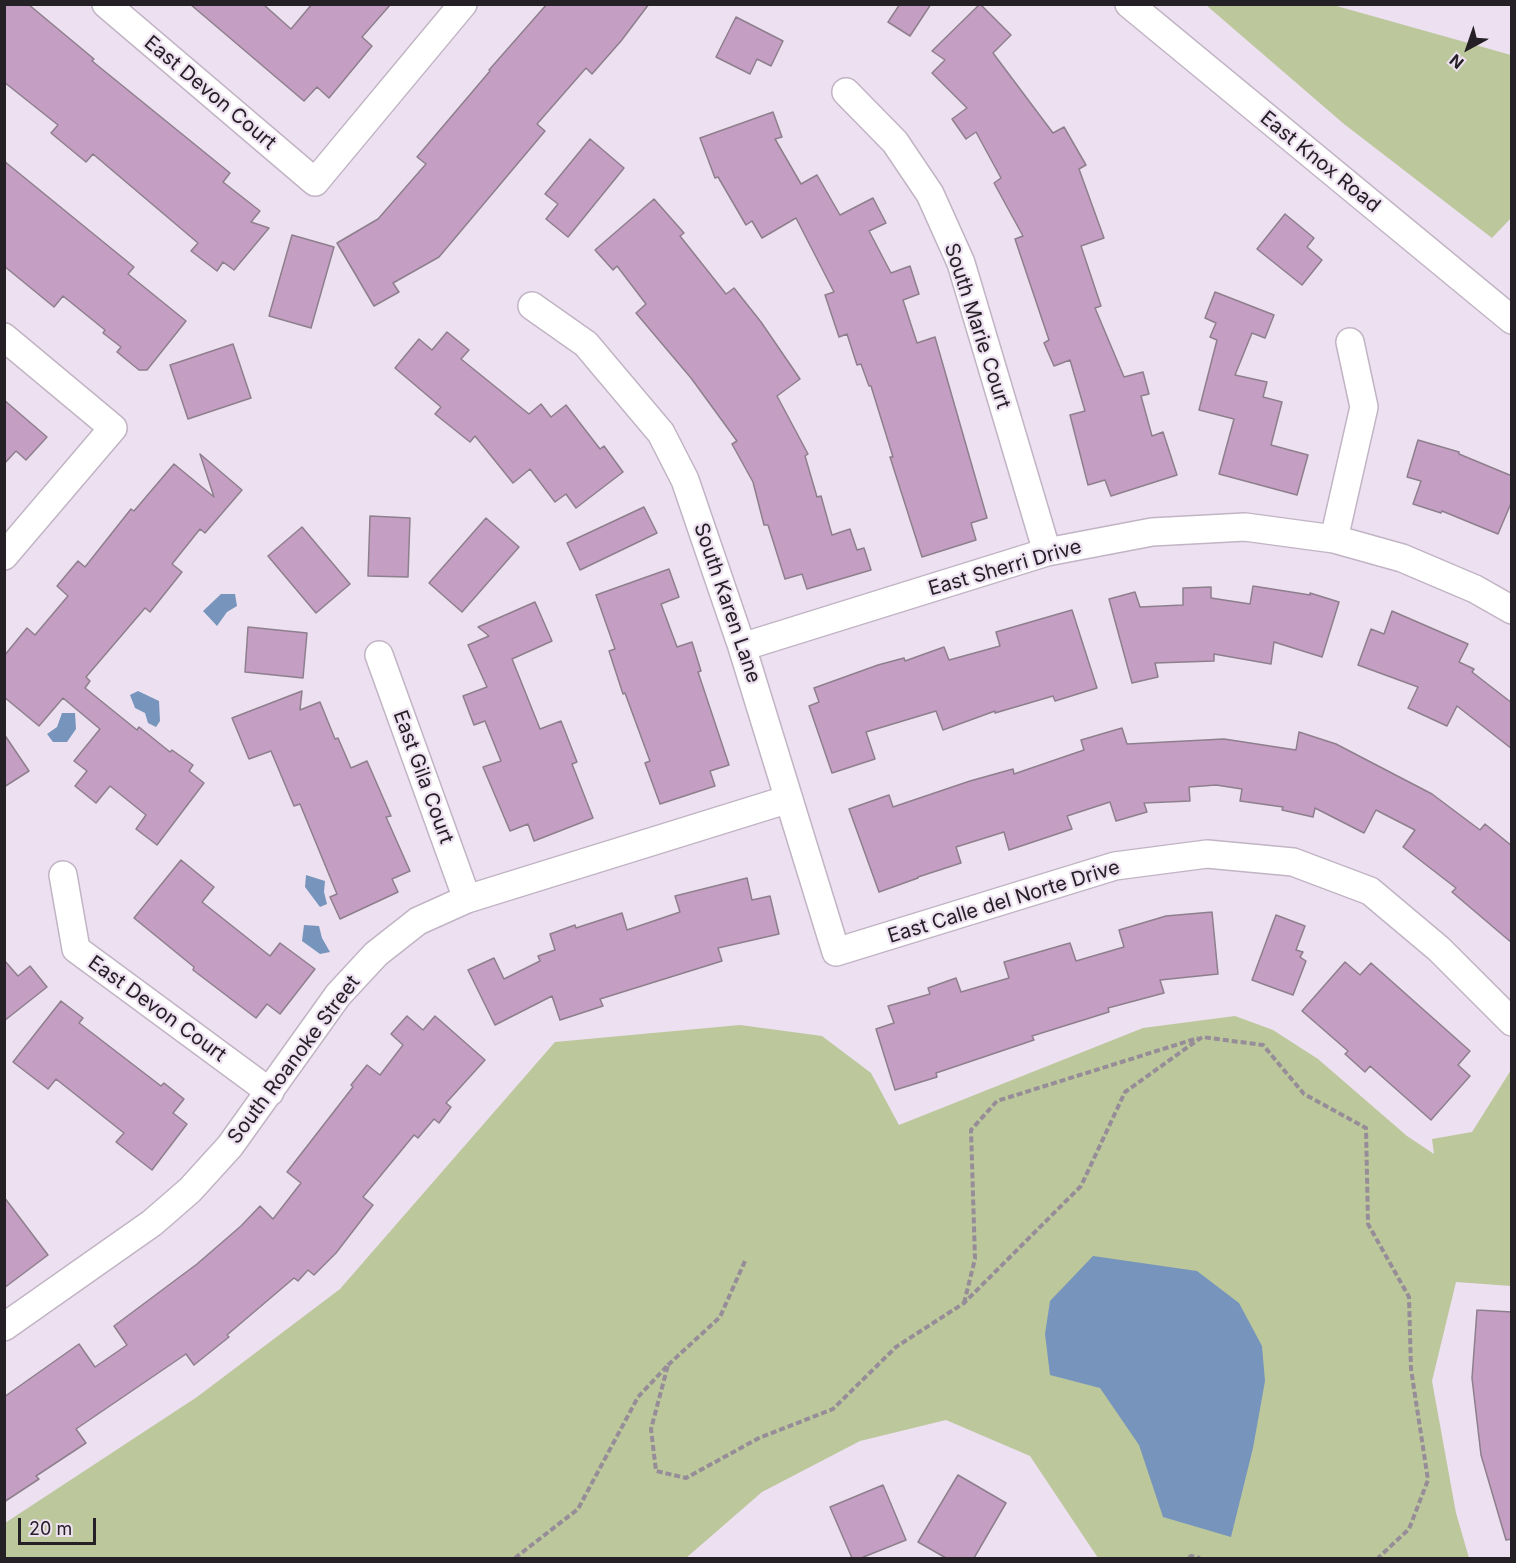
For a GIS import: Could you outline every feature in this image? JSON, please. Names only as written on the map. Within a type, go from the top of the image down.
[{"type":"street","name":"East Devon Court","points":[[106,4],[315,182],[463,4]]},
{"type":"street","name":"East Knox Road","points":[[1129,4],[1512,320]]},
{"type":"street","name":"South Marie Court","points":[[846,92],[895,142],[930,194],[961,263],[1047,552]]},
{"type":"street","name":"South Karen Lane","points":[[532,306],[586,344],[662,433],[685,480],[742,647],[836,952]]},
{"type":"street","points":[[4,337],[113,428],[4,556]]},
{"type":"street","points":[[1334,539],[1364,407],[1350,342]]},
{"type":"street","name":"East Sherri Drive","points":[[742,647],[1047,552],[1152,532],[1245,527],[1334,539],[1402,558],[1475,589],[1512,610]]},
{"type":"street","name":"East Gila Court","points":[[379,654],[467,899]]},
{"type":"street","name":"South Roanoke Street","points":[[4,1327],[152,1223],[190,1191],[230,1146],[338,995],[376,954],[418,921],[467,899],[789,799]]},
{"type":"street","name":"East Calle del Norte Drive","points":[[836,952],[1115,866],[1207,854],[1293,862],[1370,891],[1439,949],[1512,1022]]},
{"type":"street","name":"East Devon Court","points":[[63,875],[76,949],[270,1092]]},
{"type":"path","points":[[668,1365],[651,1429],[656,1471],[686,1478],[759,1438],[833,1409],[896,1347],[964,1303],[1081,1186],[1125,1092],[1202,1037]]},
{"type":"path","points":[[964,1303],[975,1259],[970,1130],[997,1101],[1202,1037],[1263,1045],[1304,1094],[1366,1128],[1368,1224],[1409,1297],[1411,1369],[1428,1480],[1409,1529],[1378,1558]]},
{"type":"path","points":[[515,1558],[578,1509],[638,1397],[668,1365],[720,1317],[745,1262]]},
{"type":"path","points":[[1189,1558],[1191,1556],[1200,1558]]},
{"type":"green space","points":[[1206,5],[1333,5],[1511,55],[1511,218],[1492,238],[1344,124]]},
{"type":"green space","points":[[1235,1016],[1273,1030],[1318,1059],[1407,1136],[1434,1154],[1432,1139],[1472,1132],[1511,1070],[1511,1286],[1456,1282],[1432,1381],[1456,1513],[1469,1558],[1098,1558],[1030,1456],[946,1420],[860,1441],[762,1492],[686,1558],[5,1558],[5,1523],[197,1397],[340,1289],[555,1042],[740,1025],[822,1036],[871,1073],[899,1125],[1143,1028]]},
{"type":"water","points":[[221,594],[235,594],[237,606],[227,612],[217,626],[203,611]]},
{"type":"water","points":[[138,691],[159,701],[160,721],[156,727],[148,723],[145,713],[135,708],[130,695]]},
{"type":"water","points":[[62,713],[75,713],[76,729],[67,742],[53,742],[47,734],[57,727]]},
{"type":"water","points":[[306,875],[325,881],[324,892],[327,904],[320,907],[305,887]]},
{"type":"water","points":[[304,925],[319,926],[322,938],[330,952],[320,954],[302,941]]},
{"type":"water","points":[[1093,1256],[1197,1271],[1239,1303],[1262,1346],[1265,1381],[1253,1448],[1231,1537],[1163,1517],[1139,1445],[1100,1388],[1050,1375],[1045,1334],[1050,1301]]},
{"type":"building","points":[[4,4],[28,4],[94,59],[92,61],[230,173],[223,182],[260,211],[251,222],[269,228],[234,270],[223,262],[217,271],[191,251],[198,243],[93,154],[86,162],[51,133],[58,125],[4,82]]},
{"type":"building","points":[[190,4],[263,4],[291,29],[312,4],[391,4],[362,37],[372,46],[329,98],[317,87],[304,101]]},
{"type":"building","points":[[547,4],[649,4],[592,74],[586,68],[537,124],[545,131],[439,257],[393,283],[399,292],[374,306],[337,243],[378,219],[426,164],[417,157]]},
{"type":"building","points":[[900,4],[931,4],[910,36],[888,22]]},
{"type":"building","points":[[980,4],[1011,35],[993,53],[1053,133],[1064,127],[1086,165],[1079,169],[1104,238],[1081,246],[1101,306],[1095,308],[1124,377],[1143,372],[1149,394],[1141,396],[1152,436],[1163,432],[1177,475],[1111,496],[1105,480],[1088,485],[1070,415],[1085,411],[1070,360],[1054,366],[1044,343],[1049,340],[1015,239],[1023,236],[994,183],[1001,178],[976,132],[966,139],[952,119],[967,108],[932,73],[945,60],[932,51]]},
{"type":"building","points":[[736,17],[783,41],[771,66],[757,59],[750,74],[716,57]]},
{"type":"building","points":[[773,112],[782,137],[775,139],[801,184],[817,175],[840,215],[873,198],[886,223],[869,231],[891,273],[910,266],[919,294],[903,300],[917,343],[935,337],[987,518],[971,523],[976,540],[922,557],[890,457],[893,457],[871,386],[869,386],[861,364],[857,365],[847,334],[839,337],[825,295],[834,292],[796,218],[762,238],[752,221],[746,225],[718,177],[715,178],[700,138]]},
{"type":"building","points":[[590,139],[624,168],[568,237],[546,219],[558,204],[545,194]]},
{"type":"building","points":[[4,161],[134,267],[128,274],[186,321],[147,370],[139,370],[117,352],[121,347],[103,333],[105,330],[63,296],[54,307],[4,266]]},
{"type":"building","points":[[654,199],[684,233],[680,236],[726,294],[734,288],[761,322],[800,379],[777,396],[808,454],[805,456],[817,497],[821,496],[832,535],[850,529],[857,550],[864,548],[871,570],[807,589],[802,574],[785,579],[768,525],[764,525],[753,482],[732,444],[737,441],[691,378],[636,313],[646,304],[617,266],[613,270],[595,250]]},
{"type":"building","points":[[1285,214],[1314,238],[1307,247],[1322,260],[1302,285],[1257,249]]},
{"type":"building","points":[[292,235],[334,247],[311,328],[269,316]]},
{"type":"building","points":[[1215,292],[1274,315],[1265,338],[1252,333],[1235,375],[1267,382],[1263,397],[1282,402],[1271,445],[1308,455],[1297,495],[1219,474],[1234,419],[1199,410],[1217,340],[1210,337],[1216,323],[1205,318]]},
{"type":"building","points":[[447,332],[469,350],[461,359],[529,414],[541,404],[551,417],[566,405],[600,449],[604,446],[623,472],[576,508],[566,494],[555,502],[530,469],[513,483],[475,436],[470,442],[435,414],[441,407],[395,368],[419,339],[432,350]]},
{"type":"building","points":[[233,344],[251,398],[188,419],[170,365]]},
{"type":"building","points":[[4,400],[47,437],[26,460],[16,451],[4,464]]},
{"type":"building","points":[[1418,440],[1459,452],[1459,454],[1512,476],[1512,501],[1498,534],[1442,511],[1441,513],[1413,504],[1421,481],[1407,477]]},
{"type":"building","points":[[200,454],[242,490],[205,533],[200,529],[172,564],[182,572],[150,612],[145,608],[86,677],[90,681],[85,688],[137,730],[139,727],[170,752],[172,750],[193,765],[189,771],[204,783],[157,845],[136,829],[146,815],[110,786],[96,803],[75,786],[87,771],[74,761],[100,729],[63,698],[39,726],[4,697],[4,656],[27,628],[35,635],[68,596],[57,586],[78,561],[85,567],[131,509],[134,511],[174,464],[214,497]]},
{"type":"building","points":[[644,507],[657,533],[580,570],[567,543]]},
{"type":"building","points":[[370,516],[410,518],[408,577],[368,576]]},
{"type":"building","points":[[486,518],[519,547],[462,612],[429,583]]},
{"type":"building","points":[[302,527],[350,584],[316,613],[268,556]]},
{"type":"building","points":[[669,569],[679,597],[661,604],[677,647],[692,642],[701,671],[698,672],[729,765],[710,771],[715,786],[660,804],[645,763],[650,761],[625,693],[623,694],[609,651],[615,649],[596,595]]},
{"type":"building","points":[[1253,586],[1310,595],[1310,593],[1339,602],[1322,657],[1274,642],[1271,664],[1214,654],[1214,661],[1155,663],[1158,677],[1132,683],[1109,599],[1135,592],[1140,607],[1183,605],[1183,588],[1211,587],[1211,598],[1250,604]]},
{"type":"building","points":[[535,602],[552,641],[512,659],[540,729],[561,721],[577,762],[572,764],[593,818],[534,841],[528,824],[510,831],[483,767],[501,761],[485,721],[474,725],[463,696],[487,687],[468,645],[489,636],[478,627]]},
{"type":"building","points":[[1072,610],[1097,688],[1055,701],[1053,696],[995,713],[995,711],[943,730],[936,711],[866,732],[875,759],[832,773],[809,706],[819,702],[814,688],[878,665],[904,658],[905,661],[944,647],[949,660],[1000,646],[996,632]]},
{"type":"building","points":[[1392,611],[1468,644],[1459,662],[1474,669],[1472,672],[1512,703],[1512,749],[1457,706],[1447,726],[1408,708],[1418,687],[1358,665],[1371,629],[1384,634]]},
{"type":"building","points":[[248,627],[307,633],[303,678],[245,672]]},
{"type":"building","points":[[302,691],[300,710],[320,702],[335,739],[338,738],[351,768],[367,761],[391,816],[386,817],[410,871],[392,879],[398,892],[340,919],[330,897],[337,894],[300,804],[294,806],[271,751],[249,759],[232,718]]},
{"type":"building","points":[[1122,728],[1127,744],[1224,739],[1296,750],[1299,732],[1336,744],[1432,794],[1480,830],[1485,824],[1512,846],[1512,943],[1452,892],[1456,888],[1403,847],[1415,830],[1376,810],[1364,833],[1315,808],[1313,817],[1282,810],[1283,807],[1240,801],[1242,789],[1216,785],[1189,787],[1190,801],[1144,803],[1147,812],[1116,821],[1110,802],[1067,816],[1072,829],[1009,850],[1004,832],[956,847],[961,863],[879,892],[849,809],[889,795],[893,807],[1013,769],[1014,774],[1084,750],[1081,740]]},
{"type":"building","points":[[4,734],[29,771],[4,787]]},
{"type":"building","points":[[181,860],[214,887],[202,902],[270,956],[280,943],[315,969],[280,1014],[267,1004],[256,1018],[193,970],[194,967],[134,918]]},
{"type":"building","points":[[747,878],[752,900],[770,896],[779,934],[718,948],[722,961],[600,999],[603,1006],[560,1020],[552,996],[495,1025],[468,970],[494,958],[504,979],[540,961],[538,956],[555,950],[550,934],[622,913],[627,930],[680,912],[675,896]]},
{"type":"building","points":[[1212,912],[1218,974],[1160,980],[1164,993],[1108,1008],[1109,1012],[1032,1036],[1034,1040],[936,1073],[937,1077],[895,1090],[876,1029],[894,1023],[888,1006],[930,994],[928,988],[956,978],[961,992],[1009,978],[1004,962],[1070,943],[1076,961],[1124,947],[1119,930],[1166,916]]},
{"type":"building","points":[[1276,915],[1305,926],[1296,950],[1303,952],[1300,957],[1306,961],[1293,995],[1252,980]]},
{"type":"building","points":[[4,960],[18,976],[30,966],[47,987],[4,1021]]},
{"type":"building","points":[[1345,962],[1360,975],[1371,963],[1470,1051],[1458,1065],[1470,1076],[1431,1120],[1370,1066],[1365,1072],[1345,1054],[1348,1051],[1302,1011]]},
{"type":"building","points":[[61,1001],[83,1018],[79,1023],[161,1086],[164,1083],[184,1099],[173,1113],[187,1124],[152,1170],[116,1142],[124,1133],[56,1079],[48,1089],[13,1062]]},
{"type":"building","points":[[407,1016],[423,1030],[435,1016],[485,1060],[446,1103],[451,1107],[439,1123],[434,1119],[418,1138],[414,1135],[363,1197],[373,1205],[336,1253],[314,1275],[308,1270],[298,1281],[294,1278],[227,1335],[229,1337],[194,1365],[186,1354],[76,1429],[86,1443],[36,1476],[39,1479],[4,1502],[4,1397],[79,1344],[95,1367],[127,1345],[114,1326],[197,1264],[241,1226],[260,1206],[273,1219],[301,1183],[287,1172],[353,1087],[351,1085],[367,1065],[380,1075],[403,1045],[391,1034]]},
{"type":"building","points":[[4,1197],[48,1255],[4,1288]]},
{"type":"building","points":[[1477,1310],[1512,1312],[1512,1539],[1506,1540],[1481,1455],[1472,1378]]},
{"type":"building","points":[[958,1475],[1006,1503],[974,1558],[946,1558],[918,1542]]},
{"type":"building","points":[[883,1485],[906,1540],[861,1558],[852,1558],[830,1507]]}]
